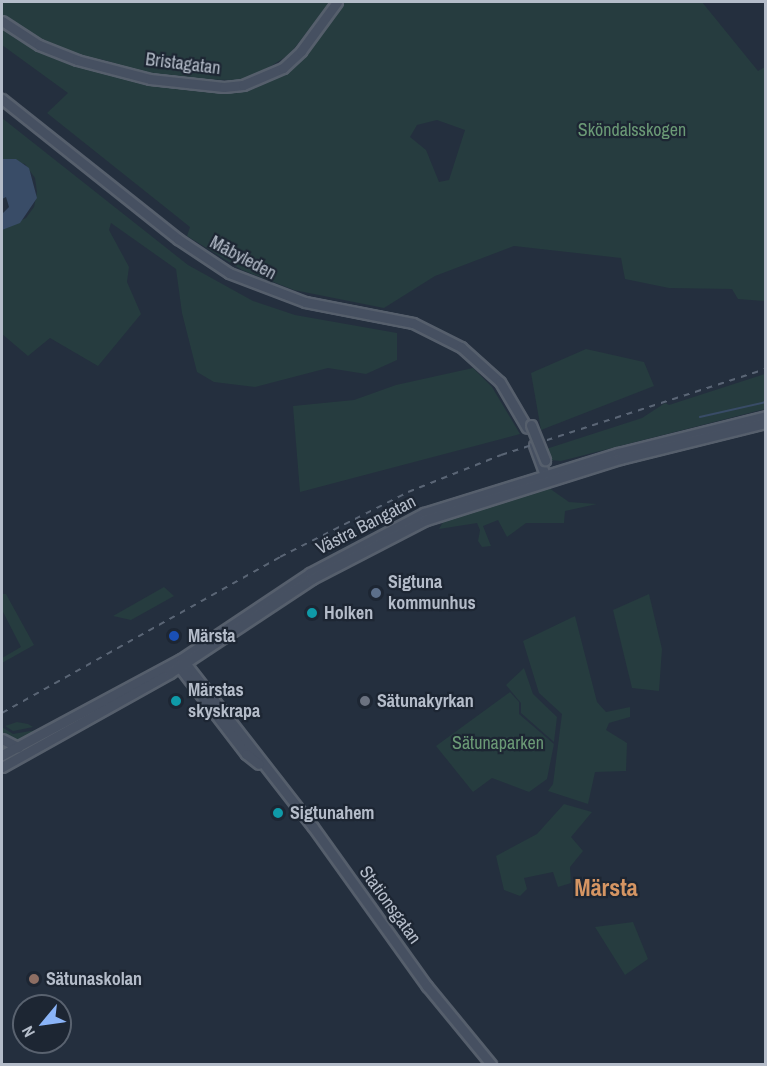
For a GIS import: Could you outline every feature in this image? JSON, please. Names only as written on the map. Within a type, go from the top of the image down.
[{"type":"street","name":"Bristagatan","points":[[2,21],[39,45],[77,60],[150,78],[224,87],[243,86],[283,68],[301,51],[337,2]]},
{"type":"street","name":"Måbyleden","points":[[2,99],[178,239],[229,273],[297,300],[382,316],[432,331],[471,355],[520,404],[540,462]]},
{"type":"street","name":"Västra Bangatan","points":[[2,764],[37,747],[180,663],[312,579],[391,535],[426,520],[550,477],[765,416]]},
{"type":"street","name":"Västra Bangatan","points":[[6,747],[180,663],[310,573],[364,542],[424,513],[530,479],[550,477],[765,423]]},
{"type":"street","name":"Måbyleden","points":[[529,427],[540,462],[550,477]]},
{"type":"street","points":[[530,479],[540,462]]},
{"type":"street","name":"Stationsgatan","points":[[180,663],[357,886],[431,992],[491,1065]]},
{"type":"street","name":"Västra Bangatan","points":[[6,747],[37,747]]},
{"type":"street","name":"Västra Bangatan","points":[[2,764],[6,747]]},
{"type":"green space","points":[[2,2],[330,2],[290,54],[251,79],[235,80],[167,79],[100,59],[75,58],[30,39],[2,16]]},
{"type":"green space","name":"Sköndalsskogen","points":[[344,2],[702,2],[758,71],[765,67],[765,301],[738,299],[732,289],[669,288],[625,279],[621,258],[514,246],[435,276],[384,308],[294,290],[242,270],[187,236],[190,227],[47,113],[68,93],[2,45],[2,28],[30,43],[124,77],[193,91],[254,89],[285,73]],"holes":[[[437,120],[465,130],[449,180],[439,182],[426,150],[410,137],[417,125]]]},
{"type":"green space","points":[[2,118],[188,265],[253,301],[295,315],[397,333],[397,360],[366,374],[328,368],[255,387],[214,382],[197,372],[182,313],[176,269],[111,223],[109,230],[129,267],[127,282],[141,314],[98,366],[50,338],[28,356],[2,334],[2,230],[26,218],[34,207],[37,192],[35,178],[25,164],[2,159]]},
{"type":"green space","points":[[586,349],[644,362],[654,386],[541,430],[531,373]]},
{"type":"green space","points":[[473,368],[492,387],[520,434],[300,492],[293,406],[354,400],[396,385]]},
{"type":"green space","points":[[765,374],[765,409],[561,461],[551,460],[546,449],[642,418],[665,403],[669,405]]},
{"type":"green space","points":[[541,488],[549,488],[569,502],[597,504],[565,511],[564,523],[526,523],[507,537],[498,520],[483,526],[491,546],[482,547],[478,541],[480,530],[477,523],[439,529],[443,522]]},
{"type":"green space","points":[[164,587],[174,596],[131,620],[113,616]]},
{"type":"green space","points":[[2,594],[6,594],[34,645],[2,663],[2,658],[21,647],[2,610]]},
{"type":"green space","points":[[649,594],[662,649],[659,691],[632,688],[613,610]]},
{"type":"green space","points":[[575,616],[597,702],[606,712],[630,707],[630,717],[609,723],[606,730],[627,743],[626,771],[595,772],[588,804],[548,791],[553,784],[562,714],[539,693],[523,641]]},
{"type":"green space","points":[[524,668],[533,694],[557,717],[554,742],[521,713],[521,703],[506,685]]},
{"type":"green space","name":"Sätunaparken","points":[[510,692],[519,702],[519,714],[554,744],[547,779],[529,792],[492,778],[473,792],[436,746]]},
{"type":"green space","points":[[17,722],[33,727],[13,731],[5,726]]},
{"type":"green space","points":[[2,727],[13,734],[36,730],[38,735],[17,742],[3,736]]},
{"type":"green space","points":[[564,804],[592,812],[571,837],[583,851],[570,867],[571,883],[558,887],[553,872],[524,878],[527,889],[520,896],[504,890],[496,856],[537,834]]},
{"type":"green space","points":[[633,922],[648,959],[625,975],[595,927]]},
{"type":"water","points":[[2,159],[16,159],[29,168],[37,198],[20,223],[2,230],[2,214],[9,207],[6,197],[2,199]]},
{"type":"waterway","points":[[700,417],[766,402]]},
{"type":"railway","points":[[2,713],[280,557],[408,492],[501,455],[766,369]]},
{"type":"place","name":"Sigtuna kommunhus","points":[[376,593]]},
{"type":"place","name":"Holken","points":[[312,613]]},
{"type":"place","name":"Märsta","points":[[174,636]]},
{"type":"place","name":"Märstas skyskrapa","points":[[176,701]]},
{"type":"place","name":"Sätunakyrkan","points":[[365,701]]},
{"type":"place","name":"Sigtunahem","points":[[278,813]]},
{"type":"place","name":"Sätunaskolan","points":[[34,979]]},
{"type":"district","name":"Märsta","points":[[606,888]]}]
